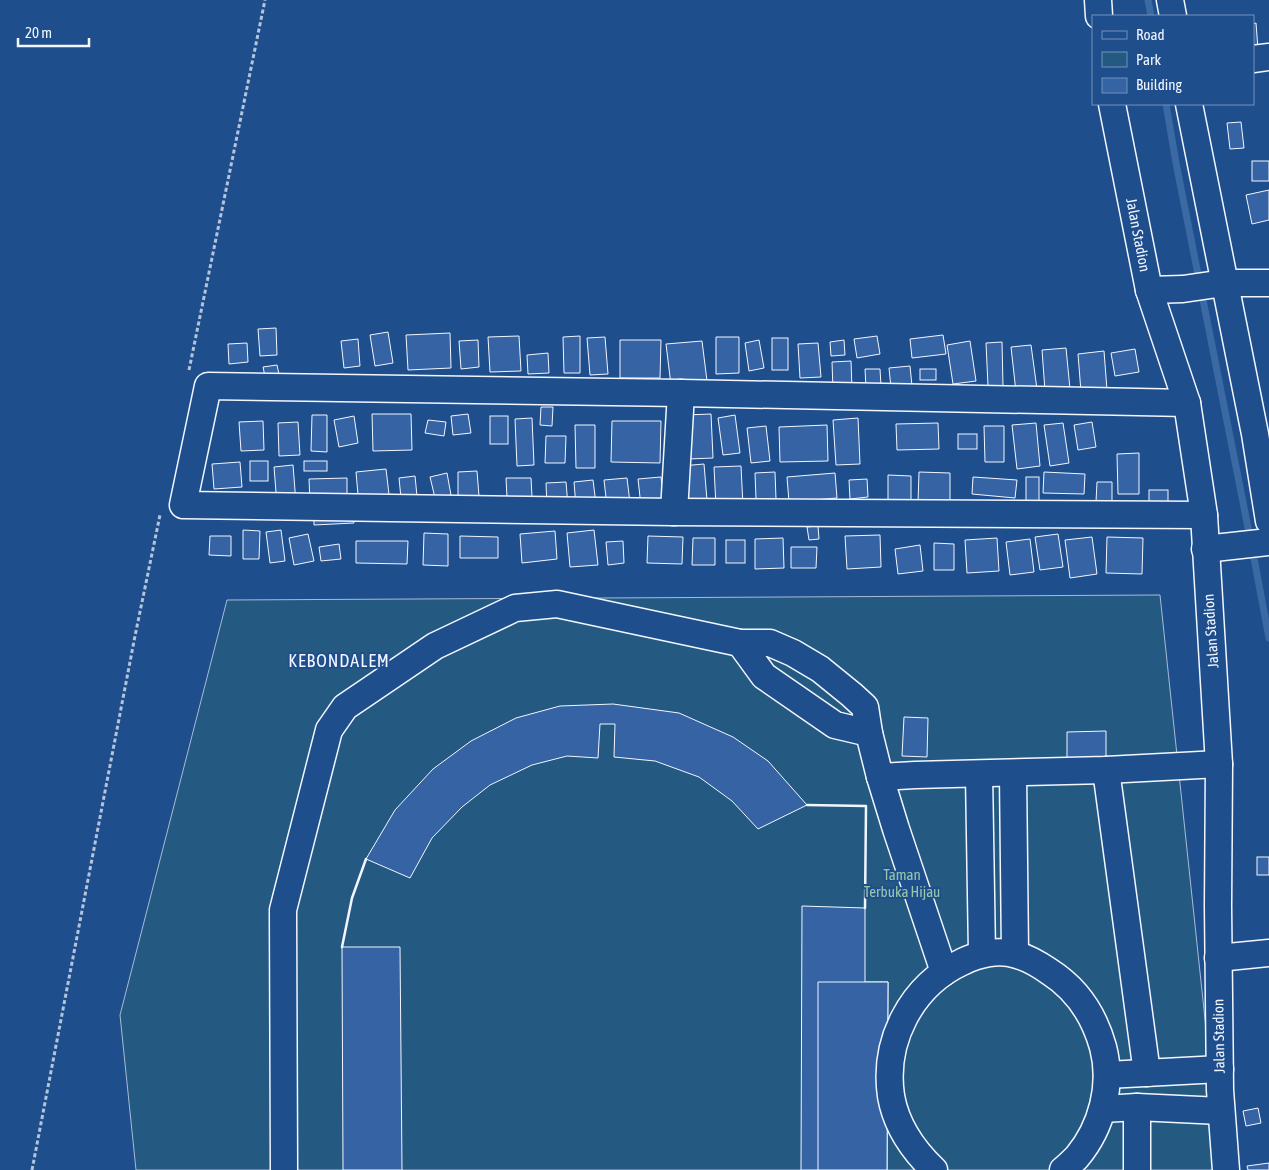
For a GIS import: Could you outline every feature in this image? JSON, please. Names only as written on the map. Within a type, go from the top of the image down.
[{"type":"street","points":[[1098,0],[1100,15]]},
{"type":"street","points":[[1170,0],[1173,15]]},
{"type":"street","points":[[1254,58],[1269,57]]},
{"type":"street","name":"Jalan Stadion","points":[[1112,105],[1149,290],[1187,403],[1204,515],[1220,764],[1218,958],[1221,1111],[1226,1170]]},
{"type":"street","points":[[1189,105],[1221,283],[1255,434],[1267,535],[1234,545],[1206,548]]},
{"type":"street","points":[[1149,290],[1221,283],[1269,283]]},
{"type":"street","points":[[1187,403],[208,386],[183,505],[674,512],[1204,515]]},
{"type":"street","points":[[674,512],[681,393]]},
{"type":"street","points":[[284,1170],[283,910],[329,730],[345,707],[435,646],[515,608],[557,604],[740,644],[770,643],[793,653],[820,669],[852,695],[865,707],[869,733],[880,777],[944,972]]},
{"type":"street","points":[[740,644],[764,676],[835,725],[869,733]]},
{"type":"street","points":[[880,777],[1106,770],[1220,764]]},
{"type":"street","points":[[1106,770],[1147,1073]]},
{"type":"street","points":[[1013,773],[1015,954]]},
{"type":"street","points":[[979,774],[982,954]]},
{"type":"street","points":[[934,1170],[919,1156],[897,1118],[890,1075],[891,1053],[897,1032],[906,1012],[919,994],[935,978],[973,956],[996,953],[1015,954],[1044,967],[1062,979],[1077,994],[1090,1013],[1099,1032],[1105,1054],[1107,1075],[1103,1109],[1090,1138],[1064,1170]]},
{"type":"street","points":[[1218,958],[1269,953]]},
{"type":"street","points":[[1107,1075],[1220,1069]]},
{"type":"street","points":[[1103,1109],[1137,1106],[1221,1111]]},
{"type":"street","points":[[1137,1106],[1137,1170]]},
{"type":"path","points":[[188,373],[265,0]]},
{"type":"path","points":[[32,1170],[160,514]]},
{"type":"green space","name":"Taman Terbuka Hijau","points":[[1160,595],[1221,1170],[136,1170],[120,1015],[227,600]]},
{"type":"building","points":[[1256,23],[1258,49],[1254,50],[1254,24]]},
{"type":"building","points":[[1241,122],[1244,148],[1230,149],[1227,123]]},
{"type":"building","points":[[1252,161],[1269,161],[1269,181],[1252,181]]},
{"type":"building","points":[[1269,190],[1269,220],[1252,224],[1246,195]]},
{"type":"building","points":[[276,328],[277,355],[260,356],[258,329]]},
{"type":"building","points":[[388,332],[393,363],[375,366],[370,335]]},
{"type":"building","points":[[450,333],[451,368],[408,370],[406,335]]},
{"type":"building","points":[[943,335],[946,354],[912,358],[910,339]]},
{"type":"building","points":[[519,336],[521,371],[490,372],[488,337]]},
{"type":"building","points":[[580,336],[580,373],[564,373],[563,337]]},
{"type":"building","points":[[877,336],[880,354],[857,358],[854,339]]},
{"type":"building","points":[[605,337],[608,374],[590,375],[587,338]]},
{"type":"building","points":[[716,337],[739,337],[739,373],[716,374]]},
{"type":"building","points":[[772,338],[788,338],[788,370],[772,370]]},
{"type":"building","points":[[358,339],[360,366],[344,368],[341,341]]},
{"type":"building","points":[[478,340],[479,367],[461,369],[459,341]]},
{"type":"building","points":[[620,340],[661,340],[660,378],[620,378]]},
{"type":"building","points":[[759,340],[764,368],[749,371],[745,343]]},
{"type":"building","points":[[844,340],[845,355],[831,356],[830,342]]},
{"type":"building","points":[[702,341],[707,381],[671,385],[666,344]]},
{"type":"building","points":[[970,341],[976,381],[953,384],[947,345]]},
{"type":"building","points":[[1002,342],[1003,386],[988,386],[986,343]]},
{"type":"building","points":[[247,343],[248,362],[229,364],[228,344]]},
{"type":"building","points":[[818,343],[821,377],[800,378],[798,344]]},
{"type":"building","points":[[1031,345],[1037,389],[1016,392],[1011,347]]},
{"type":"building","points":[[1066,348],[1070,389],[1045,391],[1042,350]]},
{"type":"building","points":[[1135,349],[1139,372],[1115,376],[1111,353]]},
{"type":"building","points":[[1104,351],[1107,390],[1081,392],[1078,354]]},
{"type":"building","points":[[548,353],[549,373],[528,374],[527,355]]},
{"type":"building","points":[[851,361],[852,390],[833,390],[832,362]]},
{"type":"building","points":[[277,365],[280,379],[266,381],[263,367]]},
{"type":"building","points":[[910,366],[912,386],[891,388],[889,368]]},
{"type":"building","points":[[865,369],[880,369],[881,386],[866,387]]},
{"type":"building","points":[[920,369],[936,369],[936,380],[920,380]]},
{"type":"building","points":[[541,407],[553,407],[552,426],[540,425]]},
{"type":"building","points":[[372,414],[411,414],[412,450],[373,451]]},
{"type":"building","points":[[468,414],[471,433],[453,435],[451,416]]},
{"type":"building","points":[[711,414],[713,458],[688,459],[686,415]]},
{"type":"building","points":[[312,415],[327,415],[327,452],[311,451]]},
{"type":"building","points":[[735,415],[740,453],[723,455],[718,418]]},
{"type":"building","points":[[354,416],[358,443],[339,447],[334,420]]},
{"type":"building","points":[[490,416],[508,416],[508,444],[490,444]]},
{"type":"building","points":[[532,418],[534,465],[517,466],[515,419]]},
{"type":"building","points":[[858,418],[860,464],[836,465],[833,420]]},
{"type":"building","points":[[428,420],[446,422],[444,436],[425,433]]},
{"type":"building","points":[[263,421],[264,450],[241,451],[239,422]]},
{"type":"building","points":[[612,421],[661,421],[660,463],[611,462]]},
{"type":"building","points":[[298,422],[300,455],[279,456],[278,423]]},
{"type":"building","points":[[1092,422],[1096,447],[1078,450],[1074,425]]},
{"type":"building","points":[[938,423],[939,449],[897,450],[896,424]]},
{"type":"building","points":[[1036,423],[1040,466],[1017,469],[1012,425]]},
{"type":"building","points":[[1063,423],[1069,463],[1050,466],[1044,425]]},
{"type":"building","points":[[575,425],[595,425],[595,468],[576,468]]},
{"type":"building","points":[[827,425],[828,461],[780,462],[779,427]]},
{"type":"building","points":[[766,426],[770,461],[751,463],[747,428]]},
{"type":"building","points":[[984,426],[1004,426],[1004,462],[985,462]]},
{"type":"building","points":[[958,434],[977,434],[977,449],[958,449]]},
{"type":"building","points":[[546,436],[566,436],[565,463],[545,463]]},
{"type":"building","points":[[1139,453],[1139,494],[1118,494],[1117,454]]},
{"type":"building","points":[[250,461],[268,461],[268,481],[250,481]]},
{"type":"building","points":[[304,461],[327,461],[327,471],[304,471]]},
{"type":"building","points":[[240,462],[242,487],[214,489],[212,464]]},
{"type":"building","points":[[704,464],[707,500],[684,502],[681,466]]},
{"type":"building","points":[[293,465],[296,503],[277,505],[274,467]]},
{"type":"building","points":[[741,466],[743,506],[716,507],[714,467]]},
{"type":"building","points":[[386,469],[390,503],[359,506],[356,472]]},
{"type":"building","points":[[477,471],[479,496],[458,497],[458,472]]},
{"type":"building","points":[[775,472],[776,499],[756,499],[755,473]]},
{"type":"building","points":[[919,472],[950,473],[950,504],[918,503]]},
{"type":"building","points":[[1044,472],[1085,474],[1084,494],[1043,493]]},
{"type":"building","points":[[447,473],[451,495],[435,498],[430,477]]},
{"type":"building","points":[[835,473],[837,498],[789,502],[787,477]]},
{"type":"building","points":[[888,475],[911,476],[911,502],[888,501]]},
{"type":"building","points":[[415,476],[417,496],[401,498],[399,478]]},
{"type":"building","points":[[661,477],[664,504],[641,506],[638,479]]},
{"type":"building","points":[[973,477],[1017,480],[1015,498],[972,494]]},
{"type":"building","points":[[1026,477],[1039,477],[1039,504],[1026,504]]},
{"type":"building","points":[[347,478],[347,502],[310,502],[309,479]]},
{"type":"building","points":[[506,478],[531,478],[532,497],[507,498]]},
{"type":"building","points":[[627,478],[630,503],[607,506],[604,480]]},
{"type":"building","points":[[867,479],[868,497],[850,499],[849,480]]},
{"type":"building","points":[[593,480],[596,504],[576,506],[574,482]]},
{"type":"building","points":[[566,482],[568,506],[547,507],[546,483]]},
{"type":"building","points":[[1097,482],[1112,482],[1112,502],[1096,502]]},
{"type":"building","points":[[1149,490],[1168,490],[1168,504],[1149,504]]},
{"type":"building","points":[[353,515],[354,523],[314,525],[314,518]]},
{"type":"building","points":[[818,526],[819,539],[809,540],[807,527]]},
{"type":"building","points":[[243,530],[260,531],[259,559],[243,559]]},
{"type":"building","points":[[281,530],[285,561],[270,563],[266,532]]},
{"type":"building","points":[[594,530],[598,565],[570,567],[567,533]]},
{"type":"building","points":[[555,531],[557,559],[522,563],[520,534]]},
{"type":"building","points":[[424,533],[448,534],[448,566],[423,565]]},
{"type":"building","points":[[308,534],[314,561],[294,565],[289,538]]},
{"type":"building","points":[[1058,534],[1063,567],[1040,570],[1035,537]]},
{"type":"building","points":[[880,535],[881,567],[847,569],[845,536]]},
{"type":"building","points":[[210,536],[231,536],[231,556],[209,555]]},
{"type":"building","points":[[460,536],[498,537],[498,558],[460,558]]},
{"type":"building","points":[[648,536],[683,537],[682,564],[647,563]]},
{"type":"building","points":[[1092,537],[1097,574],[1070,578],[1065,540]]},
{"type":"building","points":[[1107,537],[1143,538],[1142,574],[1106,573]]},
{"type":"building","points":[[693,538],[715,538],[715,565],[692,565]]},
{"type":"building","points":[[783,538],[784,568],[755,569],[755,539]]},
{"type":"building","points":[[997,538],[999,571],[967,573],[965,540]]},
{"type":"building","points":[[1030,539],[1034,572],[1010,575],[1006,542]]},
{"type":"building","points":[[726,540],[745,540],[745,563],[726,563]]},
{"type":"building","points":[[356,541],[408,541],[407,564],[356,563]]},
{"type":"building","points":[[623,541],[624,563],[608,565],[606,542]]},
{"type":"building","points":[[934,543],[954,544],[954,570],[934,570]]},
{"type":"building","points":[[339,544],[341,559],[321,561],[319,547]]},
{"type":"building","points":[[920,545],[923,571],[898,574],[895,549]]},
{"type":"building","points":[[791,547],[817,547],[816,568],[791,568]]},
{"type":"building","points":[[613,704],[679,713],[733,737],[768,761],[807,805],[758,829],[732,801],[699,777],[655,761],[614,757],[615,724],[600,724],[598,758],[567,756],[532,765],[490,785],[462,807],[432,838],[410,878],[366,859],[395,810],[433,769],[471,741],[516,718],[560,706]]},
{"type":"building","points":[[904,717],[928,718],[927,757],[902,756]]},
{"type":"building","points":[[1106,731],[1106,763],[1067,763],[1067,732]]},
{"type":"building","points":[[1257,857],[1269,857],[1269,875],[1257,875]]},
{"type":"building","points":[[802,906],[865,908],[865,982],[888,982],[887,1170],[801,1170]]},
{"type":"building","points":[[342,947],[400,947],[402,1170],[343,1170]]},
{"type":"building","points":[[818,982],[888,982],[887,1170],[818,1170]]},
{"type":"building","points":[[1258,1108],[1261,1123],[1246,1126],[1243,1111]]},
{"type":"building","points":[[1269,1163],[1269,1170],[1248,1170],[1247,1166]]},
{"type":"waterway","points":[[1148,0],[1151,15]]},
{"type":"waterway","points":[[1166,105],[1269,638]]},
{"type":"wall","points":[[807,805],[866,806],[865,908]]},
{"type":"wall","points":[[342,947],[352,898],[366,859]]},
{"type":"district","name":"KEBONDALEM","points":[[339,661]]}]
